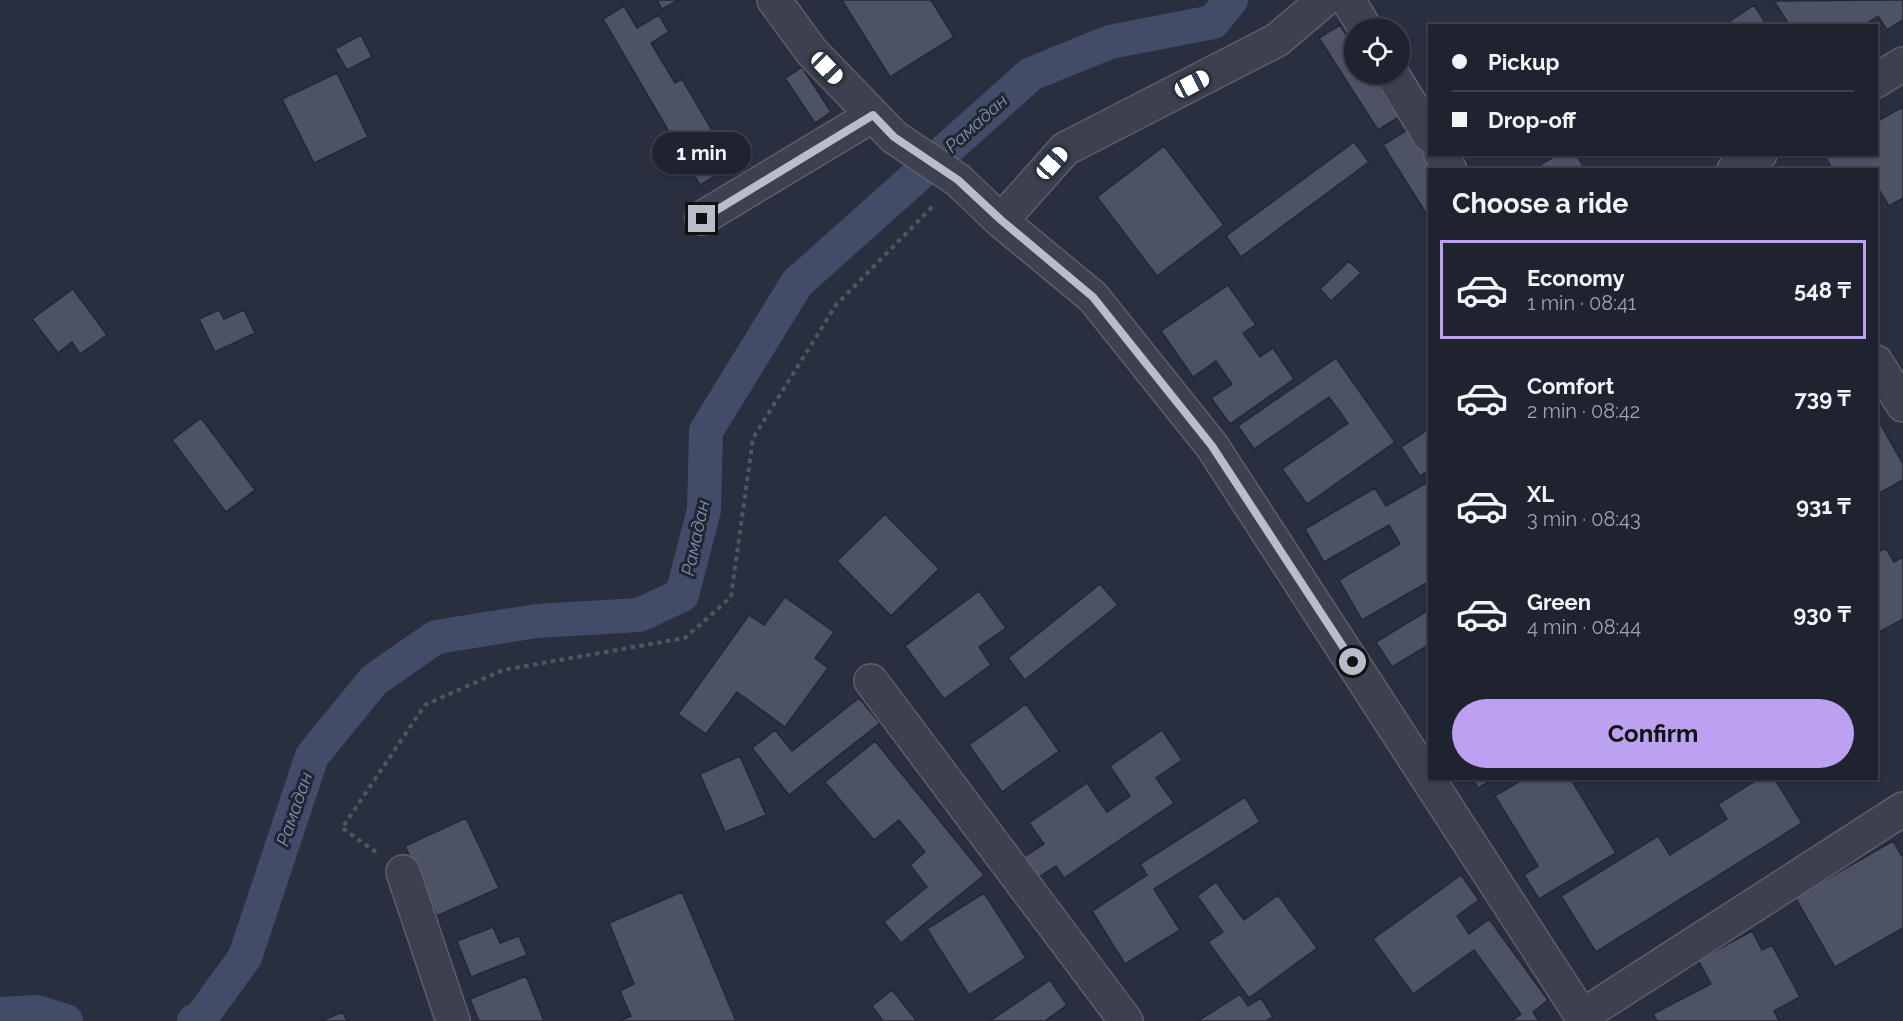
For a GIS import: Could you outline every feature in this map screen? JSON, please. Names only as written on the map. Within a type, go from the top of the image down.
[{"type":"street","points":[[774,0],[812,52],[884,126],[958,180],[1001,220],[1093,297],[1212,446],[1428,778]]},
{"type":"street","points":[[1001,220],[1065,149],[1277,40],[1324,0]]},
{"type":"street","points":[[1348,0],[1359,18]]},
{"type":"street","points":[[1878,80],[1903,64]]},
{"type":"street","points":[[1398,84],[1428,132]]},
{"type":"street","points":[[702,219],[884,126]]},
{"type":"street","points":[[1878,365],[1903,405]]},
{"type":"street","points":[[871,681],[1126,1021]]},
{"type":"street","points":[[1429,780],[1584,1018],[1903,809]]},
{"type":"street","points":[[403,872],[453,1021]]},
{"type":"path","points":[[403,872],[342,828],[425,705],[503,670],[686,638],[731,597],[753,438],[836,305],[958,180]]},
{"type":"building","points":[[657,0],[679,0],[662,9]]},
{"type":"building","points":[[842,0],[931,0],[954,37],[890,77]]},
{"type":"building","points":[[1903,0],[1903,20],[1887,30],[1878,16],[1866,24],[1789,24],[1774,1]]},
{"type":"building","points":[[1754,5],[1766,24],[1726,24]]},
{"type":"building","points":[[624,6],[637,28],[659,15],[669,32],[651,43],[675,83],[682,79],[733,166],[700,185],[603,19]]},
{"type":"building","points":[[1340,25],[1344,31],[1344,77],[1319,38]]},
{"type":"building","points":[[361,35],[372,57],[347,70],[335,49]]},
{"type":"building","points":[[802,67],[831,112],[815,123],[785,78]]},
{"type":"building","points":[[337,73],[368,137],[314,163],[282,99]]},
{"type":"building","points":[[1348,84],[1378,84],[1399,117],[1378,130]]},
{"type":"building","points":[[1903,107],[1903,198],[1889,206],[1878,188],[1878,168],[1832,168],[1825,156],[1878,156],[1878,121]]},
{"type":"building","points":[[1412,127],[1437,168],[1428,168],[1428,216],[1383,145]]},
{"type":"building","points":[[1354,142],[1369,162],[1241,257],[1226,236]]},
{"type":"building","points":[[1164,146],[1224,225],[1157,276],[1097,197]]},
{"type":"building","points":[[1555,156],[1577,156],[1584,168],[1535,168]]},
{"type":"building","points":[[1349,261],[1361,273],[1331,301],[1320,289]]},
{"type":"building","points":[[1228,285],[1256,325],[1243,333],[1260,357],[1273,348],[1294,379],[1230,424],[1211,398],[1232,384],[1216,361],[1193,377],[1161,331]]},
{"type":"building","points":[[73,289],[107,335],[80,354],[72,342],[58,353],[32,319]]},
{"type":"building","points":[[219,310],[224,319],[244,310],[255,333],[215,352],[199,319]]},
{"type":"building","points":[[1336,358],[1395,442],[1307,504],[1282,469],[1348,423],[1329,397],[1254,449],[1238,426]]},
{"type":"building","points":[[201,418],[255,490],[226,512],[172,440]]},
{"type":"building","points":[[1878,420],[1903,464],[1903,480],[1878,494]]},
{"type":"building","points":[[1428,429],[1428,471],[1420,476],[1401,447]]},
{"type":"building","points":[[1428,482],[1428,582],[1362,620],[1339,580],[1400,544],[1389,525],[1324,562],[1305,529],[1375,488],[1386,506]]},
{"type":"building","points":[[885,514],[939,569],[891,616],[837,561]]},
{"type":"building","points":[[1886,548],[1894,562],[1903,557],[1903,619],[1878,633],[1878,552]]},
{"type":"building","points":[[1100,584],[1118,605],[1025,680],[1008,658]]},
{"type":"building","points":[[979,591],[1006,628],[979,647],[991,665],[944,699],[905,646]]},
{"type":"building","points":[[785,597],[834,632],[815,658],[828,668],[785,727],[737,692],[706,734],[678,714],[749,615],[764,625]]},
{"type":"building","points":[[1428,610],[1428,645],[1392,667],[1376,642]]},
{"type":"building","points":[[859,698],[880,723],[789,795],[752,748],[775,730],[792,751]]},
{"type":"building","points":[[1026,704],[1059,751],[1002,792],[969,745]]},
{"type":"building","points":[[1162,730],[1182,760],[1156,778],[1174,803],[1064,878],[1056,866],[1033,881],[1019,860],[1044,844],[1029,823],[1087,783],[1107,812],[1130,796],[1110,766]]},
{"type":"building","points":[[875,741],[984,875],[901,943],[884,922],[927,887],[910,865],[925,852],[899,820],[874,840],[825,782]]},
{"type":"building","points":[[740,756],[766,815],[725,832],[700,774]]},
{"type":"building","points":[[1474,780],[1492,780],[1478,788]]},
{"type":"building","points":[[1522,780],[1571,780],[1616,853],[1539,899],[1524,875],[1538,866],[1495,796]]},
{"type":"building","points":[[1757,780],[1775,780],[1802,823],[1596,952],[1561,896],[1658,836],[1670,855],[1727,819],[1718,804]]},
{"type":"building","points":[[1245,797],[1260,822],[1154,889],[1180,930],[1125,964],[1092,911],[1147,875],[1140,864]]},
{"type":"building","points":[[466,818],[499,888],[437,916],[405,846]]},
{"type":"building","points":[[1893,841],[1901,855],[1903,854],[1903,928],[1835,967],[1795,897]]},
{"type":"building","points":[[1461,875],[1479,900],[1457,916],[1469,934],[1489,919],[1548,1000],[1533,1012],[1539,1021],[1512,1021],[1521,1014],[1474,950],[1413,994],[1373,939]]},
{"type":"building","points":[[1216,882],[1244,920],[1278,895],[1317,948],[1249,998],[1208,942],[1223,932],[1197,896]]},
{"type":"building","points":[[682,892],[736,1021],[619,1021],[631,1016],[620,991],[634,984],[609,923]]},
{"type":"building","points":[[984,893],[1026,958],[969,995],[927,929]]},
{"type":"building","points":[[493,927],[500,943],[519,936],[527,955],[471,977],[457,941]]},
{"type":"building","points":[[1752,931],[1762,950],[1772,945],[1800,997],[1774,1011],[1779,1021],[1657,1021],[1653,1014],[1711,984],[1698,960]]},
{"type":"building","points":[[526,976],[544,1021],[479,1021],[470,999]]},
{"type":"building","points":[[1050,980],[1067,1005],[1045,1021],[990,1021]]},
{"type":"building","points":[[892,990],[917,1021],[883,1021],[872,1006]]},
{"type":"building","points":[[1240,994],[1248,1006],[1261,998],[1273,1017],[1266,1021],[1198,1021]]},
{"type":"building","points":[[343,1012],[347,1021],[321,1021]]},
{"type":"waterway","name":"Рамадан","points":[[194,1021],[200,1019],[245,957],[312,756],[374,680],[436,637],[537,621],[639,615],[682,595],[704,510],[706,431],[797,283],[1031,74],[1110,42],[1213,22],[1231,0]]},
{"type":"waterway","name":"Рамадан","points":[[0,1014],[36,1012],[66,1021]]},
{"type":"route","points":[[702,219],[873,115],[894,137],[958,180],[1001,220],[1093,297],[1212,446],[1353,662]]}]
